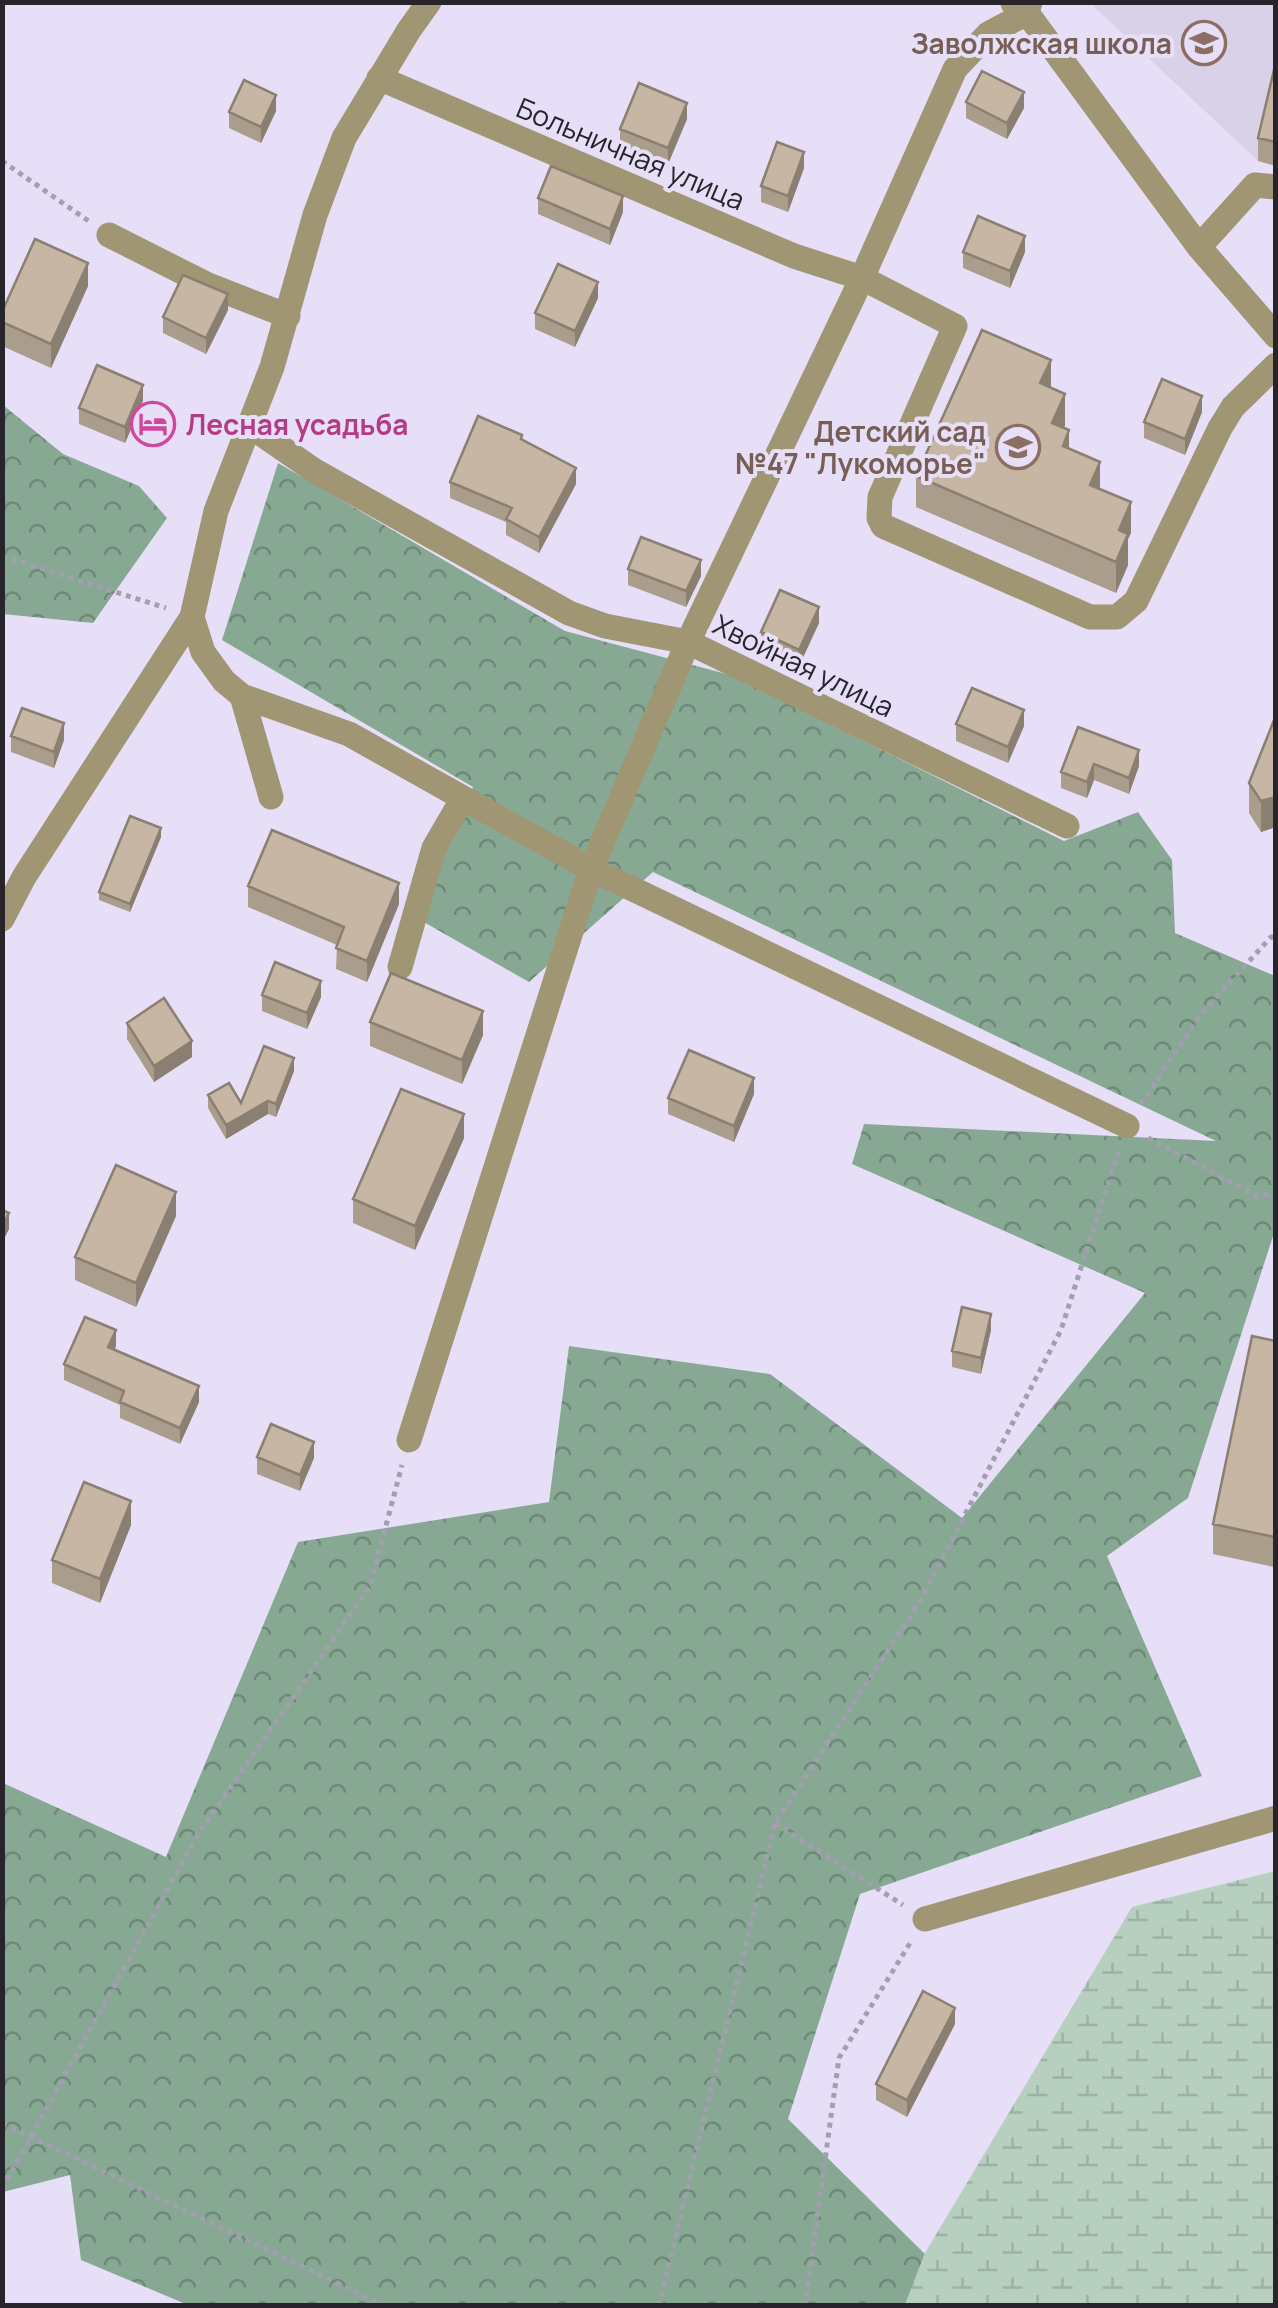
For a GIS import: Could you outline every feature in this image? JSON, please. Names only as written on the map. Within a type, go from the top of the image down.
[{"type":"street","points":[[2,919],[24,877],[192,616],[216,511],[288,316],[316,214],[344,138],[429,2]]},
{"type":"street","points":[[409,1440],[590,869],[688,642],[862,278],[955,70],[988,34],[1023,6],[1199,247],[1276,336]]},
{"type":"street","name":"Больничная улица","points":[[380,78],[794,256],[862,278],[955,326],[880,497],[878,518],[884,526],[1090,617],[1117,617],[1136,601],[1233,406],[1276,365]]},
{"type":"street","points":[[1199,247],[1254,185],[1276,187]]},
{"type":"street","points":[[109,236],[208,286],[288,316]]},
{"type":"street","name":"Хвойная улица","points":[[250,426],[315,471],[568,613],[605,626],[688,642],[1067,826]]},
{"type":"street","points":[[192,616],[203,652],[224,681],[242,696],[349,734],[590,869],[1126,1126]]},
{"type":"street","points":[[242,696],[271,798]]},
{"type":"street","points":[[400,966],[434,848],[464,798]]},
{"type":"street","points":[[925,1919],[1276,1818]]},
{"type":"path","points":[[2,161],[109,236]]},
{"type":"path","points":[[2,556],[192,616]]},
{"type":"path","points":[[659,2306],[775,1823],[920,1600],[1061,1330],[1126,1126],[1201,1014],[1270,936],[1276,937]]},
{"type":"path","points":[[1126,1126],[1256,1195],[1276,1196]]},
{"type":"path","points":[[2,2189],[197,1836],[370,1586],[409,1440]]},
{"type":"path","points":[[775,1823],[925,1919],[839,2058],[805,2306]]},
{"type":"path","points":[[2,2124],[385,2306]]},
{"type":"shaded area","name":"Заволжская школа","points":[[1090,3],[1275,3],[1275,84],[1258,161]]},
{"type":"green space","points":[[3,405],[63,454],[139,486],[167,518],[93,623],[3,614]]},
{"type":"green space","points":[[278,463],[565,631],[734,676],[1064,841],[1138,812],[1172,860],[1175,933],[1275,976],[1275,1230],[1188,1498],[1107,1556],[1202,1776],[860,1894],[788,2119],[925,2254],[905,2305],[188,2305],[81,2260],[70,2175],[3,2192],[3,1783],[166,1857],[298,1542],[549,1502],[569,1346],[770,1374],[962,1518],[1145,1293],[852,1164],[864,1124],[1216,1141],[653,872],[529,982],[415,917],[473,787],[222,640]]},
{"type":"green space","points":[[1275,1871],[1275,2305],[905,2305],[925,2253],[1132,1907]]},
{"type":"building","points":[[1276,61],[1276,142],[1258,138]]},
{"type":"building","points":[[982,71],[1024,92],[1007,123],[966,102]]},
{"type":"building","points":[[244,80],[276,95],[261,127],[229,112]]},
{"type":"building","points":[[639,83],[687,103],[668,148],[620,129]]},
{"type":"building","points":[[777,142],[804,152],[788,196],[761,186]]},
{"type":"building","points":[[551,166],[623,196],[610,229],[538,198]]},
{"type":"building","points":[[978,216],[1025,236],[1010,271],[963,252]]},
{"type":"building","points":[[35,239],[88,263],[51,344],[2,322],[2,312]]},
{"type":"building","points":[[558,264],[598,282],[575,331],[535,313]]},
{"type":"building","points":[[183,275],[228,294],[206,338],[163,317]]},
{"type":"building","points":[[982,330],[1051,360],[1040,383],[1065,394],[1052,423],[1069,430],[1063,446],[1100,462],[1090,485],[1131,502],[1119,530],[1128,534],[1116,562],[916,476]]},
{"type":"building","points":[[97,365],[143,385],[125,427],[79,408]]},
{"type":"building","points":[[1162,379],[1202,396],[1185,439],[1144,422]]},
{"type":"building","points":[[478,416],[522,435],[521,439],[576,468],[539,537],[506,519],[512,508],[450,482]]},
{"type":"building","points":[[641,537],[701,560],[686,591],[628,569]]},
{"type":"building","points":[[780,590],[819,607],[799,650],[761,632]]},
{"type":"building","points":[[972,688],[1024,710],[1008,747],[956,724]]},
{"type":"building","points":[[22,708],[64,723],[54,752],[11,736]]},
{"type":"building","points":[[1276,715],[1276,797],[1261,801],[1249,783]]},
{"type":"building","points":[[1078,727],[1139,750],[1129,778],[1094,764],[1087,782],[1061,772]]},
{"type":"building","points":[[130,816],[161,828],[130,904],[99,892]]},
{"type":"building","points":[[272,830],[399,883],[367,961],[336,948],[344,927],[248,886]]},
{"type":"building","points":[[275,962],[321,981],[307,1013],[262,995]]},
{"type":"building","points":[[391,973],[483,1011],[462,1060],[370,1022]]},
{"type":"building","points":[[164,998],[192,1041],[154,1066],[127,1023]]},
{"type":"building","points":[[264,1046],[294,1058],[276,1104],[268,1101],[226,1125],[208,1095],[229,1083],[241,1103]]},
{"type":"building","points":[[689,1050],[754,1078],[734,1126],[668,1098]]},
{"type":"building","points":[[401,1089],[464,1114],[415,1226],[353,1199]]},
{"type":"building","points":[[116,1165],[176,1192],[136,1283],[75,1257]]},
{"type":"building","points":[[962,1307],[991,1314],[981,1358],[952,1351]]},
{"type":"building","points":[[85,1317],[116,1330],[108,1347],[199,1386],[180,1428],[120,1402],[124,1391],[64,1364]]},
{"type":"building","points":[[1252,1336],[1276,1341],[1274,1537],[1213,1524]]},
{"type":"building","points":[[271,1424],[314,1442],[300,1475],[257,1457]]},
{"type":"building","points":[[84,1482],[131,1501],[100,1579],[52,1560]]},
{"type":"building","points":[[923,1991],[955,2008],[907,2100],[876,2084]]},
{"type":"place","name":"Заволжская школа","points":[[1204,43]]},
{"type":"place","name":"Лесная усадьба","points":[[153,424]]},
{"type":"place","name":"Детский сад №47 \"Лукоморье\"","points":[[1018,447]]}]
